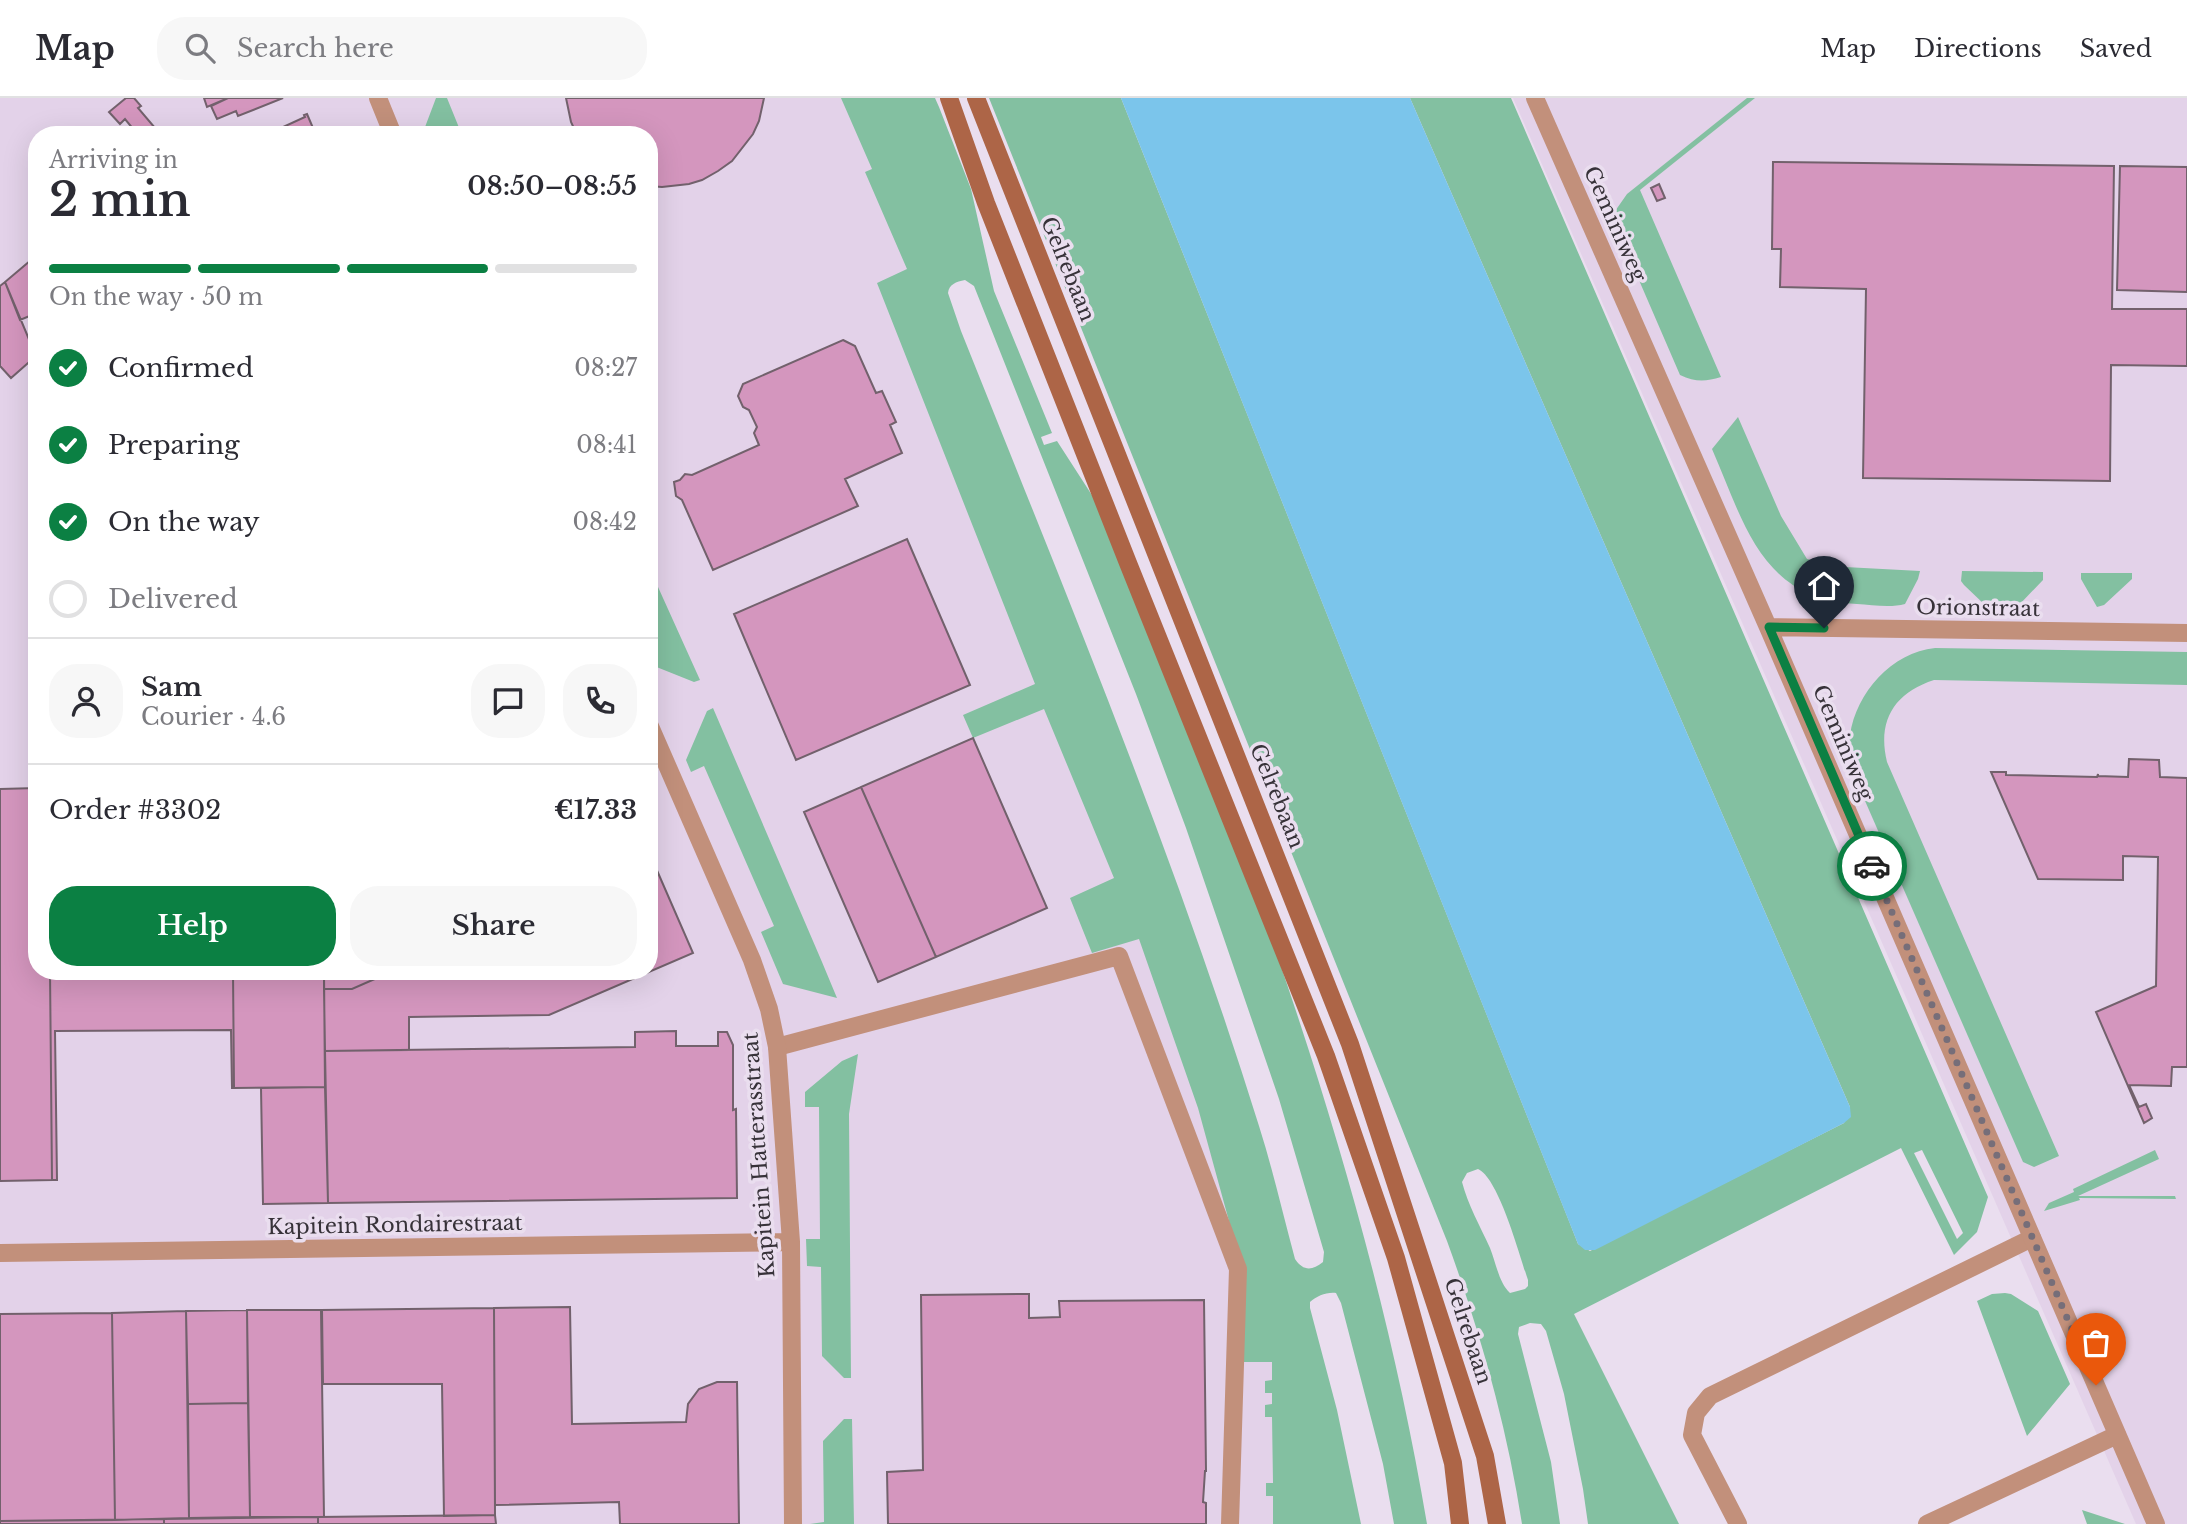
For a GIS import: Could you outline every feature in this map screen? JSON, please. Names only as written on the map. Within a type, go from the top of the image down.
[{"type":"street","points":[[377,98],[389,126]]},
{"type":"street","points":[[949,98],[986,203],[1102,499],[1326,1056],[1396,1258],[1453,1463],[1460,1524]]},
{"type":"street","name":"Gelrebaan","points":[[976,98],[1350,1044],[1485,1456],[1497,1524]]},
{"type":"street","name":"Geminiweg","points":[[1535,98],[1769,627],[2155,1524]]},
{"type":"street","name":"Orionstraat","points":[[1769,627],[2187,633]]},
{"type":"street","name":"Kapitein Hatterasstraat","points":[[658,745],[752,960],[769,1009],[777,1047],[791,1242],[793,1524]]},
{"type":"street","points":[[777,1047],[1119,956],[1238,1269],[1230,1524]]},
{"type":"street","points":[[1738,1524],[1692,1435],[1696,1413],[1710,1396],[2032,1238]]},
{"type":"street","name":"Kapitein Rondairestraat","points":[[0,1253],[791,1242]]},
{"type":"street","points":[[1927,1524],[2117,1435]]},
{"type":"shaded area","points":[[0,98],[850,98],[1148,939],[1276,1355],[1280,1524],[0,1524]]},
{"type":"shaded area","points":[[1513,98],[2187,98],[2187,1524],[2136,1524]]},
{"type":"green space","points":[[436,98],[447,98],[458,126],[425,126]]},
{"type":"green space","points":[[841,98],[935,98],[971,189],[994,291],[1052,433],[1041,437],[1044,445],[1057,441],[1097,503],[1275,949],[1322,1091],[1363,1234],[1398,1378],[1427,1524],[1394,1524],[1383,1464],[1341,1303],[1336,1293],[1332,1293],[1310,1302],[1310,1308],[1337,1410],[1361,1524],[1273,1524],[1273,1496],[1266,1496],[1266,1483],[1273,1483],[1272,1417],[1265,1417],[1265,1405],[1272,1404],[1272,1393],[1265,1393],[1265,1381],[1272,1380],[1272,1362],[1237,1362],[1235,1243],[1198,1108],[1139,939],[1092,953],[1070,898],[1114,878],[1044,709],[973,738],[963,715],[1035,684],[877,283],[907,269],[865,172],[872,169]],"holes":[[[965,280],[974,286],[1136,694],[1186,828],[1279,1099],[1324,1252],[1323,1262],[1315,1267],[1304,1268],[1295,1259],[1259,1126],[1192,925],[1118,726],[961,331],[948,293],[950,287]]]},
{"type":"green space","points":[[989,98],[1121,98],[1578,1244],[1590,1251],[1844,1123],[1850,1107],[1410,98],[1511,98],[1988,1197],[1977,1232],[1954,1255],[1901,1148],[1574,1314],[1679,1524],[1588,1524],[1564,1394],[1546,1331],[1541,1324],[1530,1323],[1519,1327],[1518,1334],[1551,1462],[1560,1524],[1522,1524],[1492,1381],[1447,1241]],"holes":[[[1922,1150],[1963,1233],[1957,1239],[1914,1153]],[[1478,1169],[1494,1187],[1508,1219],[1528,1280],[1525,1289],[1510,1293],[1506,1289],[1468,1199],[1462,1182],[1467,1173]]]},
{"type":"green space","points":[[1747,98],[1755,98],[1640,190],[1721,377],[1695,380],[1680,375],[1613,220],[1613,214],[1627,194]]},
{"type":"green space","points":[[1738,417],[1781,516],[1807,559],[1845,567],[1920,571],[1905,604],[1881,606],[1825,599],[1798,588],[1777,572],[1747,529],[1712,449]]},
{"type":"green space","points":[[1962,571],[2043,572],[2043,580],[2018,606],[1986,606],[1961,581]]},
{"type":"green space","points":[[2081,573],[2132,573],[2132,579],[2104,605],[2097,607],[2081,579]]},
{"type":"green space","points":[[658,587],[700,680],[694,682],[658,668]]},
{"type":"green space","points":[[1935,648],[2187,652],[2187,685],[1934,680],[1908,693],[1892,710],[1887,721],[1884,734],[1887,762],[2059,1156],[2034,1167],[2023,1162],[1850,762],[1849,741],[1854,719],[1868,690],[1891,666],[1904,657]]},
{"type":"green space","points":[[713,708],[837,998],[783,984],[761,932],[774,926],[704,766],[691,772],[686,760],[707,711]]},
{"type":"green space","points":[[858,1054],[849,1114],[851,1378],[844,1378],[822,1356],[821,1267],[807,1266],[806,1239],[820,1239],[819,1107],[805,1107],[805,1092],[842,1061]]},
{"type":"green space","points":[[2155,1150],[2159,1159],[2078,1196],[2175,1196],[2176,1199],[2079,1198],[2080,1200],[2044,1211],[2049,1203],[2074,1192],[2073,1189]]},
{"type":"green space","points":[[2005,1293],[2038,1311],[2070,1384],[2027,1436],[1977,1301],[1992,1294]]},
{"type":"green space","points":[[844,1419],[852,1419],[854,1524],[810,1524],[824,1522],[823,1441]]},
{"type":"green space","points":[[2082,1510],[2125,1524],[2087,1524]]},
{"type":"water","points":[[1121,98],[1410,98],[1850,1107],[1851,1117],[1844,1123],[1595,1250],[1585,1250],[1578,1244]]},
{"type":"building","points":[[126,98],[134,98],[141,106],[138,108],[153,126],[131,126],[125,119],[120,124],[109,112]]},
{"type":"building","points":[[204,98],[228,98],[207,107]]},
{"type":"building","points":[[228,98],[283,98],[238,116],[236,111],[217,119],[211,106]]},
{"type":"building","points":[[566,98],[764,98],[753,134],[732,161],[702,180],[689,184],[658,187],[658,126],[573,126]]},
{"type":"building","points":[[307,114],[312,126],[285,126],[305,117]]},
{"type":"building","points":[[1773,162],[2114,166],[2112,309],[2187,309],[2187,366],[2111,365],[2110,481],[1863,478],[1866,289],[1780,287],[1781,249],[1772,249]]},
{"type":"building","points":[[2120,166],[2187,167],[2187,292],[2117,290]]},
{"type":"building","points":[[1659,184],[1665,198],[1657,201],[1651,188]]},
{"type":"building","points":[[28,263],[28,317],[20,320],[5,282]]},
{"type":"building","points":[[5,282],[28,337],[28,363],[11,378],[0,366],[0,286]]},
{"type":"building","points":[[843,340],[855,346],[876,393],[882,391],[896,422],[890,425],[902,453],[845,479],[858,506],[713,570],[682,500],[676,496],[674,482],[685,474],[692,475],[759,445],[754,433],[757,427],[738,396],[743,384]]},
{"type":"building","points":[[907,539],[970,685],[796,760],[734,614]]},
{"type":"building","points":[[973,738],[1047,908],[936,957],[861,787]]},
{"type":"building","points":[[2129,759],[2159,760],[2160,777],[2187,778],[2187,1067],[2172,1067],[2171,1086],[2129,1085],[2139,1107],[2146,1104],[2152,1118],[2144,1123],[2096,1012],[2156,986],[2158,857],[2123,856],[2123,880],[2038,879],[1991,772],[2006,772],[2006,775],[2097,777],[2098,774],[2128,777]]},
{"type":"building","points":[[861,787],[936,957],[878,982],[804,812]]},
{"type":"building","points":[[28,788],[28,980],[50,980],[52,1180],[0,1181],[0,789]]},
{"type":"building","points":[[658,873],[693,953],[658,968]]},
{"type":"building","points":[[50,980],[233,980],[234,1088],[231,1030],[55,1031],[57,1180],[52,1180]]},
{"type":"building","points":[[233,980],[324,980],[325,1087],[234,1088]]},
{"type":"building","points":[[324,980],[372,980],[352,989],[324,989]]},
{"type":"building","points":[[372,980],[630,980],[549,1015],[409,1017],[409,1050],[325,1051],[324,989],[352,989]]},
{"type":"building","points":[[676,1031],[676,1046],[718,1046],[718,1032],[727,1032],[733,1045],[737,1198],[328,1203],[325,1051],[635,1047],[635,1032]]},
{"type":"building","points":[[325,1087],[328,1203],[263,1204],[261,1088]]},
{"type":"building","points":[[1029,1294],[1029,1318],[1060,1317],[1059,1301],[1204,1300],[1206,1471],[1203,1502],[1206,1503],[1206,1524],[888,1524],[887,1472],[923,1470],[921,1295]]},
{"type":"building","points":[[570,1307],[572,1424],[686,1422],[688,1404],[699,1389],[717,1382],[737,1382],[739,1524],[620,1524],[619,1502],[495,1505],[494,1308]]},
{"type":"building","points":[[494,1308],[495,1515],[444,1516],[442,1384],[323,1384],[322,1310]]},
{"type":"building","points":[[247,1310],[248,1403],[188,1404],[186,1311]]},
{"type":"building","points":[[247,1310],[321,1310],[324,1517],[250,1517]]},
{"type":"building","points":[[186,1311],[189,1518],[115,1520],[112,1313]]},
{"type":"building","points":[[112,1313],[115,1520],[0,1521],[0,1314]]},
{"type":"building","points":[[248,1403],[250,1517],[189,1518],[188,1404]]},
{"type":"building","points":[[495,1515],[496,1524],[318,1524],[318,1517]]},
{"type":"building","points":[[318,1517],[318,1524],[164,1524],[164,1519]]},
{"type":"building","points":[[164,1519],[164,1524],[0,1524],[0,1521]]},
{"type":"way so far","points":[[1872,866],[2096,1385]]},
{"type":"route","points":[[1824,628],[1769,627],[1872,866]]}]
